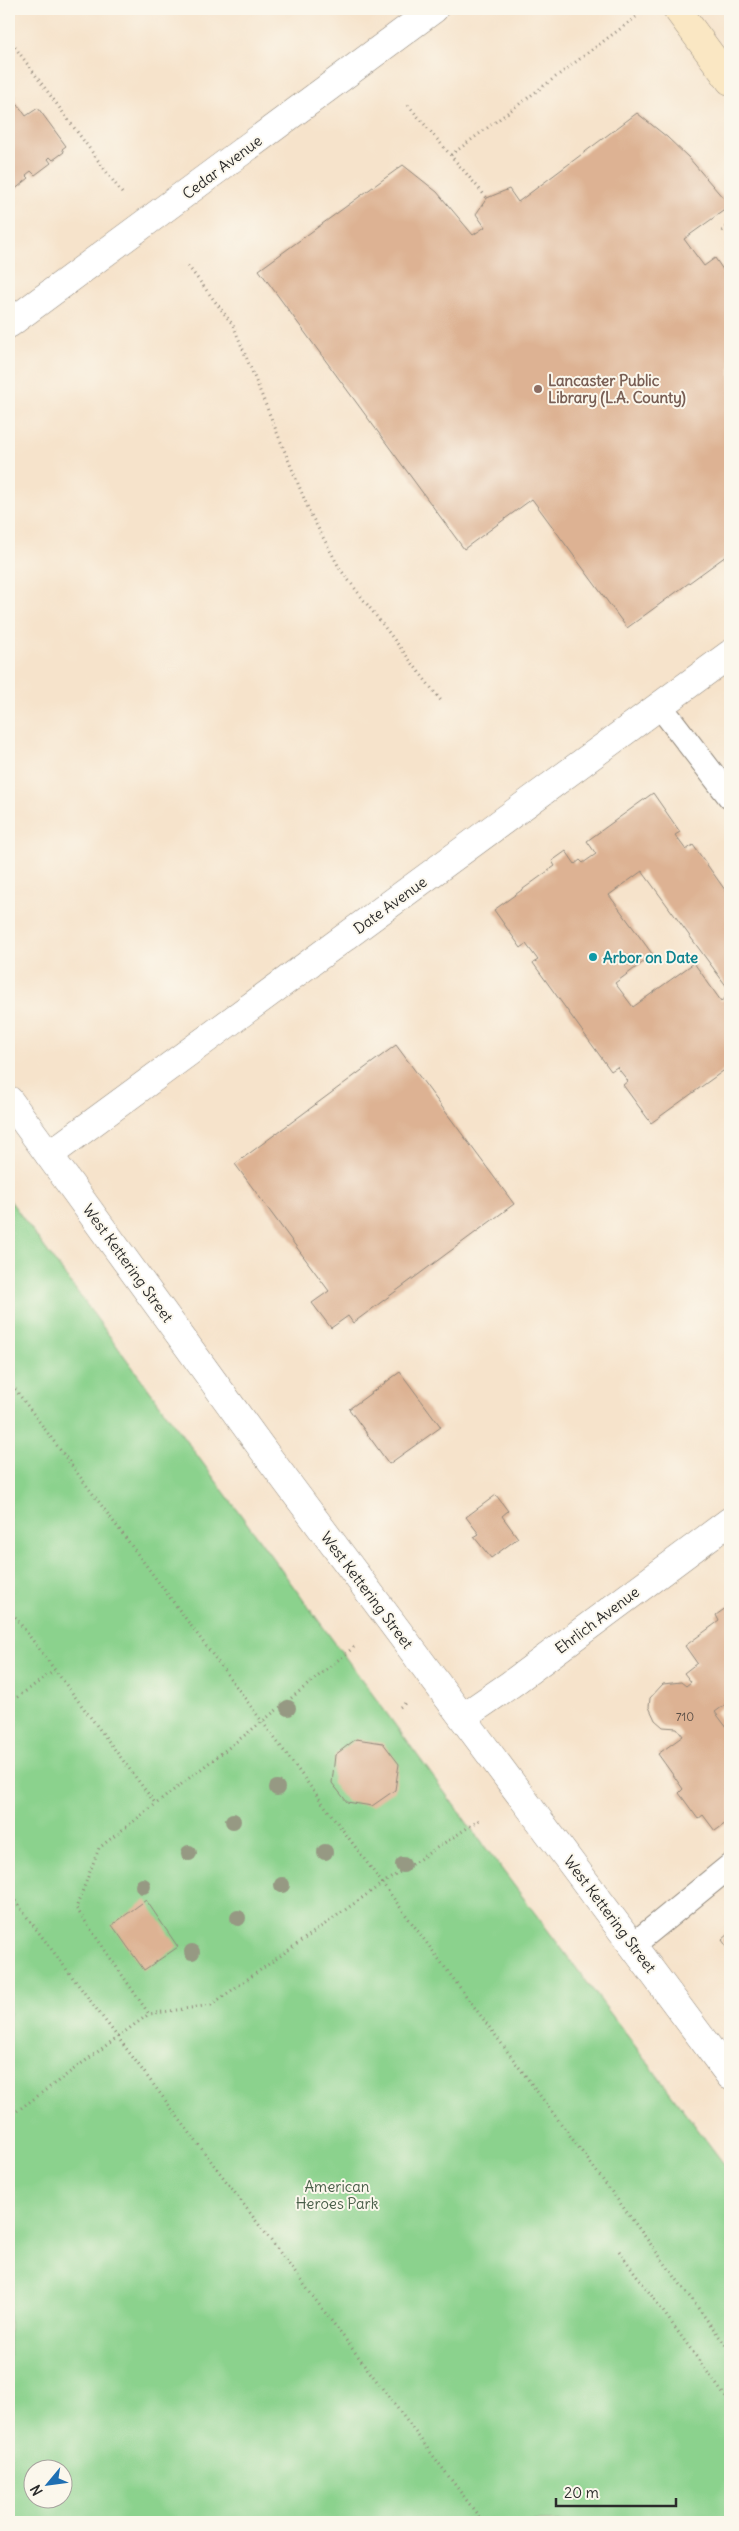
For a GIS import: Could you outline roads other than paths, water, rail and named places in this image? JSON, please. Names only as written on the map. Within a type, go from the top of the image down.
[{"type":"street","name":"Cedar Avenue","points":[[9,324],[434,9]]},
{"type":"street","points":[[677,9],[730,81]]},
{"type":"street","name":"Date Avenue","points":[[49,1155],[730,654]]},
{"type":"street","name":"West Kettering Street","points":[[9,1100],[266,1454],[730,2076]]},
{"type":"street","name":"Ehrlich Avenue","points":[[463,1717],[511,1684],[730,1521]]},
{"type":"lane","points":[[660,706],[730,797]]},
{"type":"lane","points":[[633,1946],[730,1866]]},
{"type":"place","name":"Lancaster Public Library (L.A. County)","points":[[538,389]]},
{"type":"place","name":"Arbor on Date","points":[[593,957]]},
{"type":"park label","name":"American Heroes Park","points":[[337,2194]]}]
